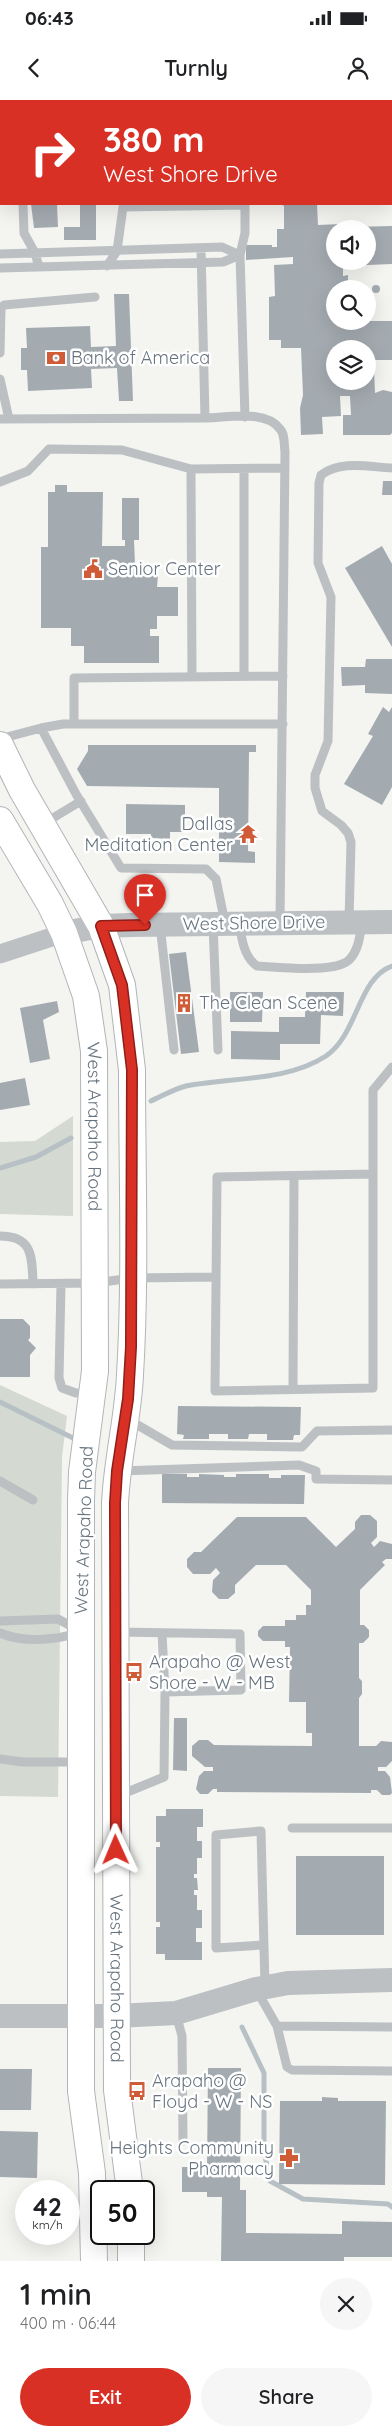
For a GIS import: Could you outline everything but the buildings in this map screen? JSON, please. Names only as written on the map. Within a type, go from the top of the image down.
[{"type":"main road","name":"West Arapaho Road","points":[[0,745],[22,790],[101,926],[122,985],[132,1070],[130,1376],[117,1471],[115,1632],[117,2090],[129,2180]]},
{"type":"main road","name":"West Arapaho Road","points":[[0,820],[50,904],[64,933],[86,996],[94,1051],[95,1283],[92,1394],[82,1472],[79,1762],[80,2091],[99,2180]]},
{"type":"main road","points":[[81,1632],[115,1632]]},
{"type":"main road","name":"West Arapaho Road","points":[[94,2261],[95,2245]]},
{"type":"main road","points":[[110,2245],[110,2261]]},
{"type":"main road","points":[[130,2245],[130,2261]]},
{"type":"street","name":"West Shore Drive","points":[[0,954],[64,933],[101,926],[280,922],[392,922]]},
{"type":"street","points":[[0,2016],[116,2016],[176,2013],[260,1988],[315,1980],[392,1980]]},
{"type":"lane","points":[[23,205],[24,233],[35,253],[39,267]]},
{"type":"lane","points":[[107,266],[117,251],[123,206],[245,205],[245,234],[240,255],[245,417]]},
{"type":"lane","points":[[0,254],[222,247],[240,255]]},
{"type":"lane","points":[[201,248],[205,418]]},
{"type":"lane","points":[[0,268],[223,262],[240,255]]},
{"type":"lane","points":[[0,353],[1,308],[4,305],[95,297]]},
{"type":"lane","points":[[0,379],[4,419],[245,417],[267,419],[281,429],[285,468],[280,922]]},
{"type":"lane","points":[[0,482],[28,471],[49,449],[122,450],[191,469],[285,468]]},
{"type":"lane","points":[[226,923],[241,934],[250,961],[257,966],[326,968],[349,960],[358,944],[351,842],[348,833],[341,825],[322,811],[315,788],[315,775],[328,741],[331,597],[318,563],[319,483],[321,475],[328,469],[341,466],[392,468]]},
{"type":"lane","points":[[191,469],[192,677]]},
{"type":"lane","points":[[244,469],[244,676]]},
{"type":"lane","points":[[74,724],[74,678],[282,676]]},
{"type":"lane","points":[[0,739],[41,728],[74,724],[282,724]]},
{"type":"lane","points":[[41,728],[121,868],[206,869],[216,879],[226,923],[218,1050]]},
{"type":"lane","points":[[43,824],[81,801]]},
{"type":"lane","points":[[160,924],[174,1050]]},
{"type":"lane","points":[[373,1174],[217,1177],[215,1391],[293,1388],[373,1388],[373,1174],[373,1090],[392,1067]]},
{"type":"lane","points":[[293,1388],[294,1176]]},
{"type":"lane","points":[[0,1236],[12,1236],[25,1243],[33,1265],[33,1284]]},
{"type":"lane","points":[[0,1284],[95,1283],[132,1278],[216,1277]]},
{"type":"lane","points":[[61,1284],[60,1378],[62,1388],[76,1394],[92,1394]]},
{"type":"lane","points":[[125,1418],[172,1445],[302,1446],[317,1431],[392,1430]]},
{"type":"lane","points":[[117,1471],[299,1465],[316,1471],[316,1479],[392,1480]]},
{"type":"lane","points":[[0,1482],[33,1500]]},
{"type":"lane","points":[[0,1622],[58,1619],[81,1632]]},
{"type":"lane","points":[[0,1633],[8,1636],[57,1639],[81,1632]]},
{"type":"lane","points":[[115,1632],[240,1634],[241,1690],[165,1692]]},
{"type":"lane","points":[[115,1797],[164,1778],[165,1692],[162,1632]]},
{"type":"lane","points":[[0,1759],[23,1762],[79,1762]]},
{"type":"lane","points":[[292,1828],[392,1828]]},
{"type":"lane","points":[[262,1945],[216,1948],[216,1835],[261,1831],[262,1945],[260,1988],[276,2026],[288,2067],[292,2070],[392,2071]]},
{"type":"lane","points":[[176,2013],[182,2036],[183,2141]]},
{"type":"lane","points":[[276,2026],[392,2026]]},
{"type":"shaded area","points":[[73,1116],[73,1216],[0,1214],[0,1142],[35,1141]]},
{"type":"shaded area","points":[[0,1385],[67,1416],[62,1457],[58,1797],[0,1796]]},
{"type":"waterway","points":[[151,1101],[186,1086],[276,1075],[310,1064],[326,1056],[337,1046],[345,1034],[372,982],[381,972],[392,966]]},
{"type":"waterway","points":[[0,1168],[36,1157],[71,1138]]},
{"type":"waterway","points":[[0,1402],[73,1438]]},
{"type":"waterway","points":[[242,2027],[264,2073],[264,2151],[270,2181],[303,2199],[388,2204],[392,2207]]},
{"type":"place","name":"Bank of America","points":[[56,358]]},
{"type":"place","name":"Senior Center","points":[[93,569]]},
{"type":"place","name":"Dallas Meditation Center","points":[[248,834]]},
{"type":"place","name":"The Clean Scene","points":[[184,1003]]},
{"type":"place","name":"Arapaho @ West Shore - W - MB","points":[[134,1672]]},
{"type":"place","name":"Arapaho @ Floyd - W - NS","points":[[137,2091]]},
{"type":"place","name":"Heights Community Pharmacy","points":[[289,2158]]},
{"type":"route","points":[[116,1850],[115,1503],[117,1471],[130,1376],[132,1070],[122,985],[101,926],[145,925]]}]
